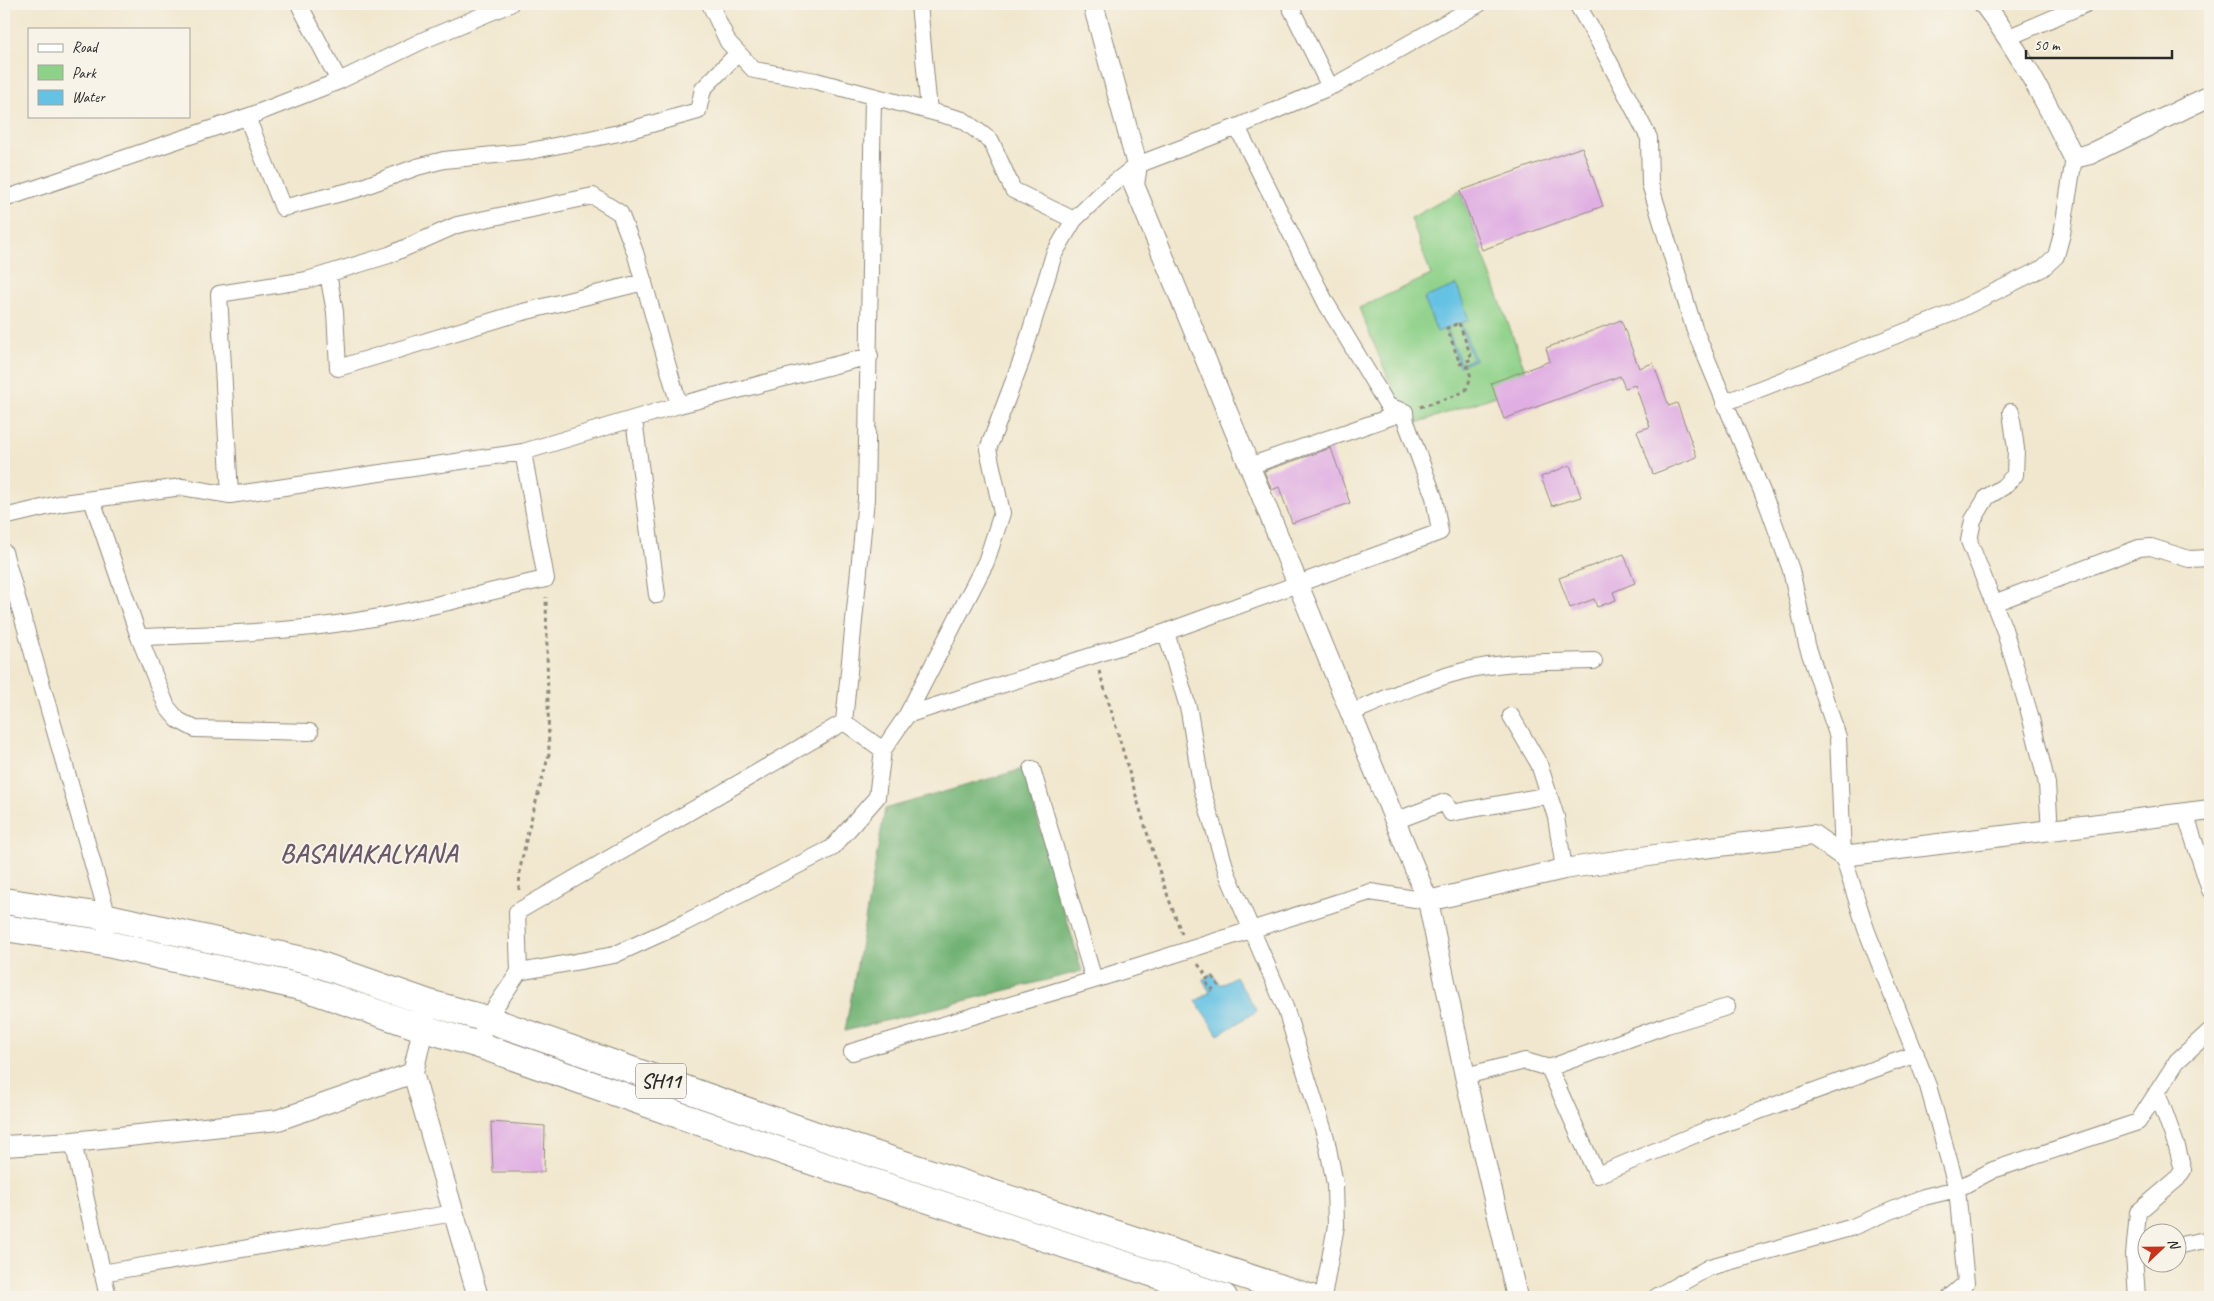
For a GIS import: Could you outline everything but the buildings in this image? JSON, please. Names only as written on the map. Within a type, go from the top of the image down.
[{"type":"main road","name":"SH11","points":[[4,901],[108,917],[312,962],[429,1003],[487,1019],[822,1137],[1309,1297]]},
{"type":"main road","name":"SH11","points":[[4,928],[103,943],[305,988],[422,1028],[479,1045],[813,1162],[1224,1297]]},
{"type":"street","points":[[299,4],[339,81]]},
{"type":"street","points":[[4,199],[247,117],[339,81],[424,40],[510,4]]},
{"type":"street","points":[[710,4],[728,42],[754,70],[816,81],[963,120],[991,141],[1013,190],[1074,220]]},
{"type":"street","points":[[919,4],[929,111]]},
{"type":"street","points":[[1093,4],[1137,165],[1134,185],[1428,902],[1465,1076],[1517,1297]]},
{"type":"street","points":[[1289,4],[1330,87]]},
{"type":"street","points":[[519,972],[614,955],[684,923],[832,848],[877,797],[883,750],[907,715],[986,562],[1002,513],[988,449],[1022,359],[1054,254],[1074,220],[1106,189],[1137,165],[1237,127],[1330,87],[1434,31],[1479,4]]},
{"type":"street","points":[[1576,4],[1599,42],[1649,138],[1650,184],[1694,328],[1768,506],[1791,570],[1806,645],[1838,737],[1844,856],[1866,929],[1928,1086],[1957,1189],[1966,1283],[1950,1297]]},
{"type":"street","points":[[1724,403],[1950,314],[2043,268],[2056,256],[2062,234],[2074,158],[2049,107],[2009,37],[1984,4]]},
{"type":"street","points":[[2009,37],[2086,4]]},
{"type":"street","points":[[247,117],[283,208],[357,189],[417,167],[444,160],[525,152],[619,132],[698,111],[703,89],[738,53]]},
{"type":"street","points":[[844,722],[866,499],[874,96]]},
{"type":"street","points":[[2074,158],[2090,154],[2210,96]]},
{"type":"street","points":[[1237,127],[1326,303],[1388,406],[1405,412]]},
{"type":"street","points":[[230,495],[219,294],[307,280],[390,255],[457,225],[593,196],[620,213],[635,252],[679,405]]},
{"type":"street","points":[[328,274],[335,312],[338,368],[519,313],[644,282]]},
{"type":"street","points":[[4,517],[64,503],[182,487],[230,495],[523,452],[679,405],[870,356]]},
{"type":"street","points":[[1249,466],[1405,412]]},
{"type":"street","points":[[907,715],[1166,632],[1440,532],[1434,497],[1406,422],[1405,412]]},
{"type":"street","points":[[2011,412],[2016,449],[2015,474],[2003,487],[1987,497],[1974,520],[1969,541],[2004,629],[2024,696],[2047,784],[2050,831]]},
{"type":"street","points":[[634,419],[657,595]]},
{"type":"street","points":[[139,637],[236,634],[330,625],[389,616],[546,579],[523,452]]},
{"type":"street","points":[[92,500],[139,637],[167,707],[178,720],[195,729],[310,732]]},
{"type":"street","points":[[1994,603],[2139,548],[2151,547],[2189,559],[2210,558]]},
{"type":"street","points":[[4,552],[108,917],[103,943]]},
{"type":"street","points":[[1166,632],[1189,711],[1202,789],[1227,873],[1285,1007],[1309,1078],[1326,1138],[1335,1184],[1336,1226],[1323,1297]]},
{"type":"street","points":[[1351,713],[1405,690],[1477,668],[1526,662],[1594,661]]},
{"type":"street","points":[[1512,716],[1539,764],[1556,817],[1564,869]]},
{"type":"street","points":[[844,722],[883,750]]},
{"type":"street","points":[[479,1045],[487,1019],[519,972],[517,912],[844,722]]},
{"type":"street","points":[[1032,769],[1094,980]]},
{"type":"street","points":[[1395,821],[1445,802],[1451,813],[1549,795]]},
{"type":"street","points":[[852,1052],[1094,980],[1370,892],[1428,902],[1564,869],[1694,849],[1813,835],[1844,856],[2210,810]]},
{"type":"street","points":[[2185,813],[2210,890]]},
{"type":"street","points":[[429,1003],[413,1073],[478,1297]]},
{"type":"street","points":[[1465,1076],[1525,1061],[1548,1068],[1668,1025],[1727,1007]]},
{"type":"street","points":[[1656,1297],[1710,1267],[1850,1228],[1924,1197],[1957,1189],[1993,1170],[2138,1122],[2177,1061],[2210,1034]]},
{"type":"street","points":[[1548,1068],[1596,1175],[1704,1131],[1916,1054]]},
{"type":"street","points":[[4,1146],[73,1142],[278,1120],[413,1073]]},
{"type":"street","points":[[2139,1224],[2138,1212],[2177,1179],[2183,1170],[2177,1147],[2157,1092]]},
{"type":"street","points":[[73,1142],[108,1297]]},
{"type":"street","points":[[102,1273],[454,1213]]},
{"type":"street","points":[[2186,1244],[2210,1239]]},
{"type":"street","points":[[2137,1297],[2139,1274]]},
{"type":"path","points":[[1459,323],[1472,359],[1466,362],[1460,364],[1447,328],[1459,323]]},
{"type":"path","points":[[1405,412],[1466,390],[1471,377],[1466,362]]},
{"type":"path","points":[[517,912],[520,868],[549,754],[546,579]]},
{"type":"path","points":[[1094,656],[1116,725],[1143,824],[1169,901],[1188,950],[1208,978]]},
{"type":"path","points":[[1212,976],[1218,986],[1211,990],[1205,980],[1208,978],[1212,976]]},
{"type":"green space","points":[[1460,191],[1525,370],[1496,396],[1414,424],[1394,392],[1359,308],[1431,275],[1411,218]]},
{"type":"green space","points":[[1023,769],[1082,971],[845,1031],[885,809]]},
{"type":"water","points":[[1457,285],[1469,320],[1461,323],[1475,360],[1459,366],[1446,329],[1437,332],[1424,298]],"holes":[[[1459,324],[1472,359],[1461,364],[1447,328]]]},
{"type":"water","points":[[1212,973],[1220,985],[1235,976],[1257,1011],[1218,1035],[1196,1001],[1210,992],[1203,980]]},
{"type":"district","name":"BASAVAKALYANA","points":[[369,853]]}]
